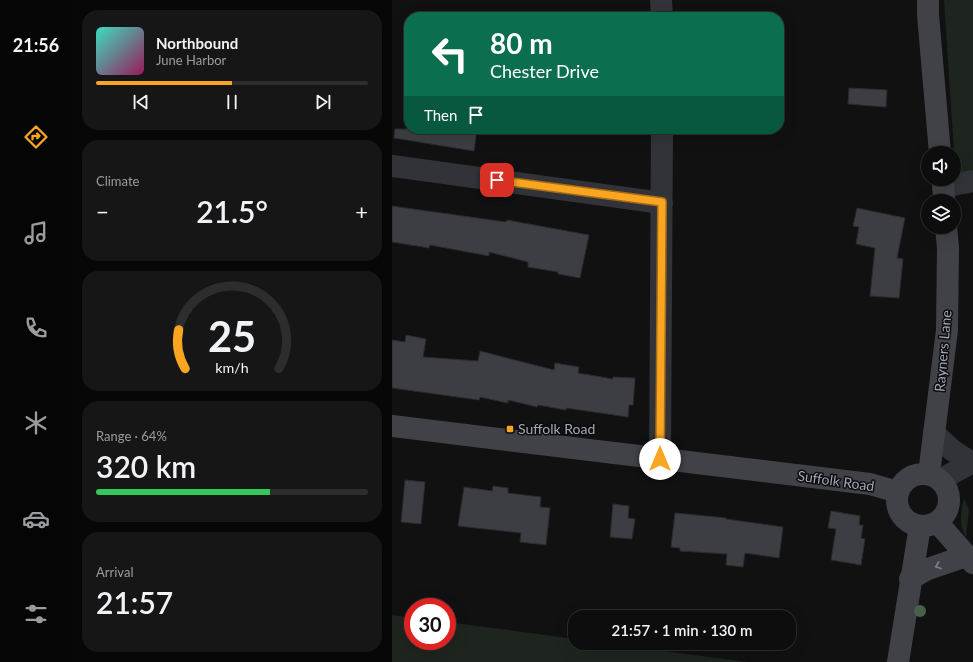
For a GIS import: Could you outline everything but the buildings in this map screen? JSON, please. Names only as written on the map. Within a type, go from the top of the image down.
[{"type":"street","points":[[662,0],[662,12]]},
{"type":"street","points":[[928,0],[939,146]]},
{"type":"street","points":[[660,459],[662,134]]},
{"type":"street","points":[[392,166],[662,202]]},
{"type":"street","points":[[943,189],[973,181]]},
{"type":"street","name":"Rayners Lane","points":[[935,477],[934,433],[947,330],[948,248],[947,234]]},
{"type":"street","name":"Suffolk Road","points":[[392,426],[870,484],[898,492]]},
{"type":"street","points":[[934,433],[952,450],[973,462]]},
{"type":"street","points":[[970,559],[929,524],[910,522],[901,515],[897,503],[898,492],[903,483],[910,477],[918,474],[935,477],[973,462]]},
{"type":"street","points":[[898,662],[910,579],[929,524],[947,510],[949,497],[947,488],[935,477]]},
{"type":"street","points":[[910,579],[928,569],[970,559]]},
{"type":"shaded area","points":[[944,0],[973,0],[973,174],[961,180],[961,146],[954,146]]},
{"type":"shaded area","points":[[964,498],[969,510],[966,537],[961,523],[961,512]]},
{"type":"shaded area","points":[[392,615],[404,617],[404,650],[456,650],[456,623],[568,638],[568,650],[656,650],[747,662],[392,662]]},
{"type":"place","name":"Suffolk Road","points":[[510,429]]},
{"type":"route","points":[[497,180],[662,202],[660,459]]}]
